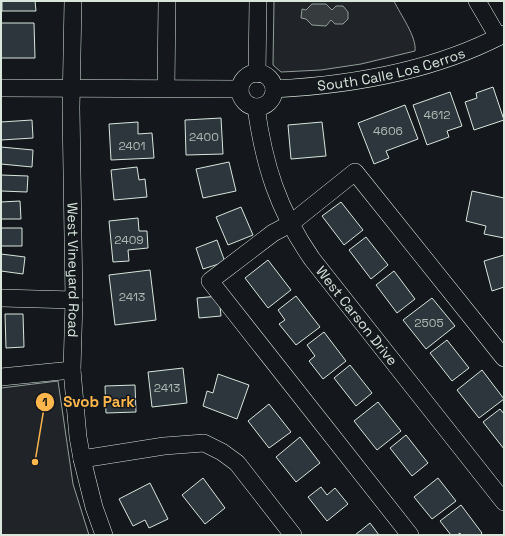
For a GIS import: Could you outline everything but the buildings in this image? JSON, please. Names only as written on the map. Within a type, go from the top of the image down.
[{"type":"street","name":"West Vineyard Road","points":[[73,1],[71,88],[74,300],[72,370],[78,437],[82,459],[94,507],[104,535]]},
{"type":"street","points":[[166,88],[167,1]]},
{"type":"street","points":[[256,74],[258,1]]},
{"type":"street","points":[[477,1],[501,36]]},
{"type":"street","name":"South Calle Los Cerros","points":[[274,89],[349,82],[374,78],[437,62],[501,36]]},
{"type":"street","points":[[256,74],[261,74],[268,78],[274,89],[271,100],[262,106],[256,107],[245,101],[242,97],[240,89],[246,78],[256,74]]},
{"type":"street","points":[[1,88],[240,89]]},
{"type":"street","name":"West Carson Drive","points":[[256,107],[262,147],[279,200],[290,224],[312,259],[504,502]]},
{"type":"street","points":[[410,535],[210,281],[273,233],[290,224],[355,172],[504,358]]},
{"type":"street","points":[[1,298],[74,300]]},
{"type":"street","points":[[1,377],[72,370]]},
{"type":"street","points":[[82,459],[164,446],[204,443],[222,452],[237,463],[293,535]]},
{"type":"shaded area","points":[[274,1],[394,1],[411,32],[415,45],[415,51],[361,64],[321,70],[281,72],[273,65]]},
{"type":"shaded area","points":[[312,4],[326,4],[332,10],[336,6],[343,6],[348,12],[348,19],[343,24],[335,24],[331,20],[326,26],[312,25],[306,19],[301,18],[302,9],[306,10]]},
{"type":"shaded area","points":[[58,381],[73,484],[89,535],[1,535],[1,388]]},
{"type":"place","name":"Svob Park","points":[[35,462]]}]
